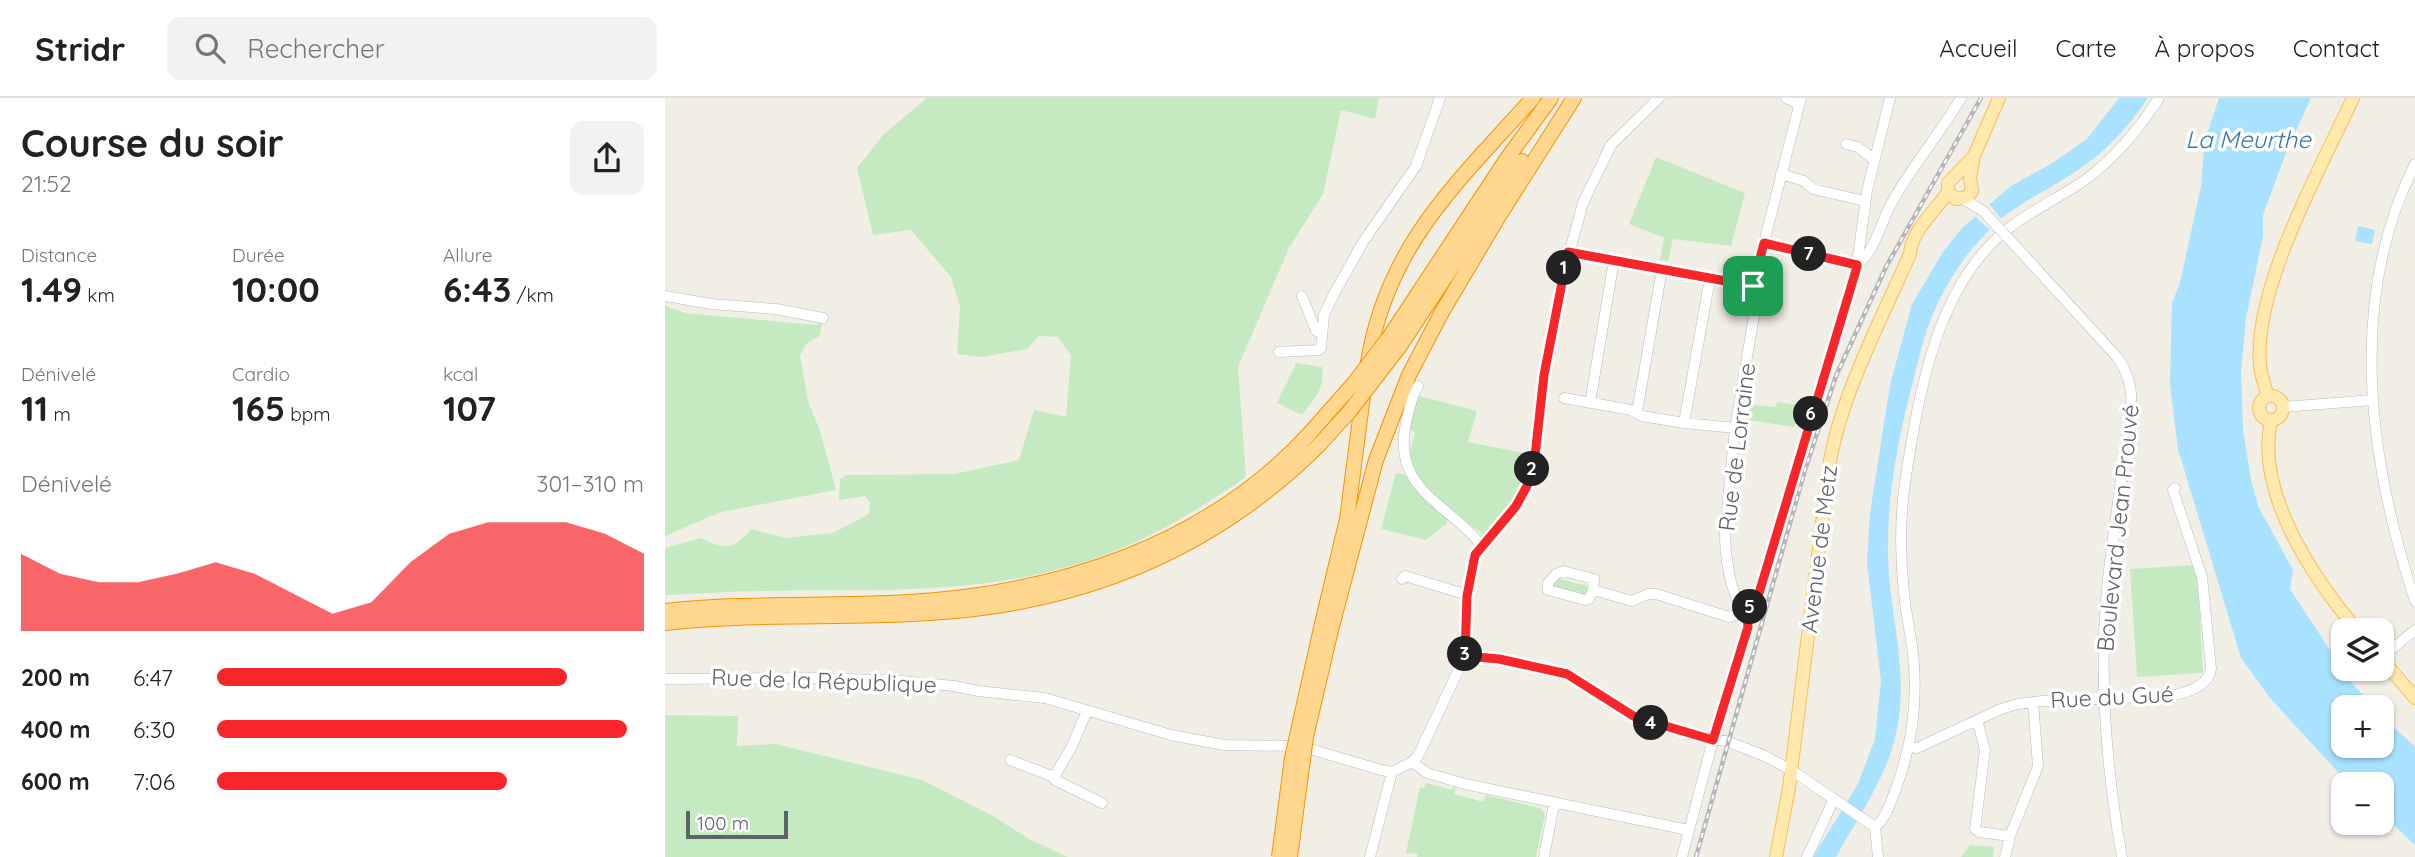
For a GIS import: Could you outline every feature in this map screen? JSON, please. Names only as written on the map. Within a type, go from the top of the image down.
[{"type":"highway","points":[[1290,857],[1306,737],[1347,519],[1371,339],[1387,290],[1403,256],[1426,221],[1533,98]]},
{"type":"highway","points":[[665,623],[748,616],[942,612],[1003,606],[1065,593],[1129,571],[1200,536],[1265,494],[1315,438],[1356,403],[1506,160],[1551,98]]},
{"type":"highway","points":[[1279,857],[1297,733],[1376,460],[1409,375],[1442,312],[1571,98]]},
{"type":"highway","points":[[1395,341],[1571,98]]},
{"type":"highway","points":[[665,611],[719,607],[896,603],[956,598],[1015,590],[1079,575],[1137,553],[1209,516],[1315,438]]},
{"type":"main road","name":"Avenue de Metz","points":[[1776,857],[1791,770],[1831,453],[1838,428],[1893,286],[1915,239],[1961,189],[1999,98]]},
{"type":"main road","points":[[2269,396],[2262,375],[2260,351],[2274,276],[2353,98]]},
{"type":"main road","points":[[2269,396],[2279,398],[2284,407],[2280,417],[2271,421],[2264,419],[2259,410],[2262,400],[2269,396]]},
{"type":"main road","points":[[2271,421],[2267,437],[2267,455],[2283,512],[2309,565],[2347,618]]},
{"type":"main road","points":[[2394,673],[2415,698]]},
{"type":"street","points":[[1279,352],[1321,348],[1324,315],[1352,260],[1416,166],[1440,98]]},
{"type":"street","points":[[1370,857],[1392,772],[1412,762],[1419,753],[1465,656],[1468,595],[1475,555],[1516,506],[1531,476],[1549,345],[1568,252],[1583,203],[1607,152],[1619,136],[1658,98]]},
{"type":"street","points":[[1786,98],[1800,101]]},
{"type":"street","points":[[1593,590],[1632,601],[1648,594],[1656,594],[1726,617],[1745,611],[1757,600],[1857,265],[1873,159],[1890,98]]},
{"type":"street","points":[[1857,265],[1867,254],[1892,202],[1941,132],[1961,98]]},
{"type":"street","points":[[1878,857],[1875,827],[1886,813],[1909,747],[1914,666],[1903,592],[1902,509],[1928,366],[1941,322],[1962,282],[1996,239],[2013,224],[2079,184],[2102,166],[2139,127],[2159,98]]},
{"type":"street","name":"Rue de Lorraine","points":[[1745,611],[1734,593],[1725,542],[1735,428],[1757,298],[1753,286],[1800,101]]},
{"type":"street","points":[[1846,144],[1858,147],[1873,159]]},
{"type":"street","points":[[2415,164],[2394,215],[2379,275],[2371,335],[2373,400],[2387,502],[2415,601]]},
{"type":"street","points":[[1781,174],[1804,181],[1813,189],[1865,201]]},
{"type":"street","name":"Boulevard Jean Prouvé","points":[[1961,189],[2117,357],[2127,373],[2132,389],[2131,417],[2110,559],[2104,633],[2105,698],[2112,784],[2122,857]]},
{"type":"street","points":[[1764,243],[1857,265]]},
{"type":"street","points":[[1568,252],[1753,286]]},
{"type":"street","points":[[1590,403],[1614,260]]},
{"type":"street","points":[[1637,412],[1662,269]]},
{"type":"street","points":[[1684,424],[1710,278]]},
{"type":"street","points":[[665,296],[711,304],[776,309],[823,318]]},
{"type":"street","points":[[1302,296],[1316,331],[1322,333]]},
{"type":"street","points":[[1418,386],[1403,436],[1407,464],[1426,494],[1469,531],[1482,547]]},
{"type":"street","points":[[1564,398],[1684,424],[1735,428]]},
{"type":"street","points":[[2284,407],[2373,400]]},
{"type":"street","name":"Rue du Gué","points":[[1909,747],[1917,748],[2001,709],[2033,702],[2177,695],[2197,688],[2210,676],[2202,577],[2176,505],[2173,490],[2175,488]]},
{"type":"street","points":[[1563,571],[1591,578],[1595,582],[1593,590],[1591,597],[1585,600],[1551,592],[1547,586],[1556,574],[1563,571]]},
{"type":"street","points":[[1402,579],[1405,576],[1468,595]]},
{"type":"street","points":[[1682,857],[1713,740],[1748,627],[1745,611]]},
{"type":"street","points":[[2394,648],[2415,630]]},
{"type":"street","points":[[1465,656],[1499,659],[1567,674],[1635,717],[1732,743],[1791,770],[1875,827]]},
{"type":"street","name":"Rue de la République","points":[[665,679],[821,678],[957,686],[972,691],[1045,698],[1189,738],[1224,745],[1300,746],[1392,772]]},
{"type":"street","points":[[2005,857],[2010,836],[2038,763],[2033,702]]},
{"type":"street","points":[[1054,777],[1072,746],[1087,711]]},
{"type":"street","points":[[1977,720],[1985,750],[1975,830],[2010,836]]},
{"type":"street","points":[[1010,760],[1054,777],[1102,803]]},
{"type":"street","points":[[1412,762],[1427,773],[1554,804],[1688,830]]},
{"type":"street","points":[[1807,857],[1837,801]]},
{"type":"street","points":[[1546,857],[1554,804]]},
{"type":"green space","points":[[927,98],[1379,98],[1375,119],[1341,110],[1323,194],[1289,248],[1238,367],[1246,477],[1179,520],[1144,538],[1107,554],[1022,578],[936,588],[665,595],[665,548],[701,538],[717,545],[729,546],[739,541],[751,529],[785,538],[833,533],[869,514],[870,503],[865,496],[839,500],[840,479],[846,475],[954,474],[1019,460],[1034,410],[1066,417],[1071,356],[1058,337],[1039,336],[1027,349],[982,357],[957,354],[960,306],[951,277],[911,230],[873,235],[857,168],[883,135]]},
{"type":"green space","points":[[1656,157],[1745,193],[1731,246],[1673,239],[1668,261],[1660,260],[1664,238],[1629,224]]},
{"type":"green space","points":[[665,306],[685,313],[816,325],[822,322],[820,336],[806,344],[800,356],[808,401],[820,431],[836,490],[721,512],[665,536]]},
{"type":"green space","points":[[1296,363],[1322,367],[1323,374],[1321,387],[1302,415],[1277,403]]},
{"type":"green space","points":[[1416,395],[1477,411],[1468,442],[1533,455],[1516,498],[1489,534],[1484,535],[1458,515],[1452,515],[1424,486],[1408,459],[1415,432],[1409,430]]},
{"type":"green space","points":[[1777,402],[1805,406],[1799,424],[1794,427],[1742,419],[1743,404],[1776,407]]},
{"type":"green space","points":[[1396,473],[1408,475],[1447,518],[1447,523],[1426,540],[1381,529]]},
{"type":"green space","points":[[2197,565],[2203,673],[2137,677],[2130,569]]},
{"type":"green space","points":[[1555,578],[1592,587],[1590,597],[1575,595],[1579,592],[1573,591],[1568,594],[1568,590],[1557,587],[1554,589],[1549,585]]},
{"type":"green space","points":[[665,715],[738,716],[737,746],[776,744],[922,780],[991,815],[1029,839],[1068,857],[665,857]]},
{"type":"green space","points":[[1426,783],[1452,790],[1456,786],[1454,794],[1483,802],[1486,795],[1540,808],[1545,814],[1536,857],[1417,857],[1418,854],[1406,853],[1420,787],[1424,788]]},
{"type":"green space","points":[[1970,845],[1994,847],[1993,857],[1961,857]]},
{"type":"water","points":[[2119,98],[2148,98],[2125,128],[2099,155],[2011,211],[1991,228],[1955,273],[1930,320],[1901,430],[1888,527],[1889,576],[1901,694],[1896,734],[1878,782],[1836,857],[1813,857],[1858,784],[1875,739],[1881,681],[1867,563],[1870,513],[1890,385],[1912,304],[1943,252],[1962,228],[2011,186],[2051,164],[2087,139]]},
{"type":"water","name":"La Meurthe","points":[[2219,98],[2311,98],[2287,150],[2263,215],[2263,236],[2246,318],[2241,371],[2243,430],[2251,480],[2259,508],[2293,570],[2290,589],[2331,652],[2331,681],[2350,681],[2363,695],[2331,695],[2331,758],[2394,758],[2394,727],[2415,747],[2415,845],[2394,825],[2394,772],[2338,772],[2270,698],[2241,658],[2178,449],[2170,384],[2172,303],[2180,283],[2201,186],[2205,140]]},
{"type":"water","points":[[2358,226],[2375,230],[2372,244],[2355,241]]},
{"type":"pier","points":[[1987,201],[2004,222],[1992,232],[1972,214]]},
{"type":"railway","points":[[1696,857],[1805,470],[1836,376],[1886,267],[1981,98]]},
{"type":"route","points":[[1764,243],[1857,265],[1757,600],[1750,607],[1751,612],[1747,616],[1748,627],[1713,740],[1646,722],[1567,674],[1513,661],[1465,656],[1467,596],[1475,555],[1516,506],[1534,465],[1544,375],[1568,252],[1753,286],[1764,243]]}]
